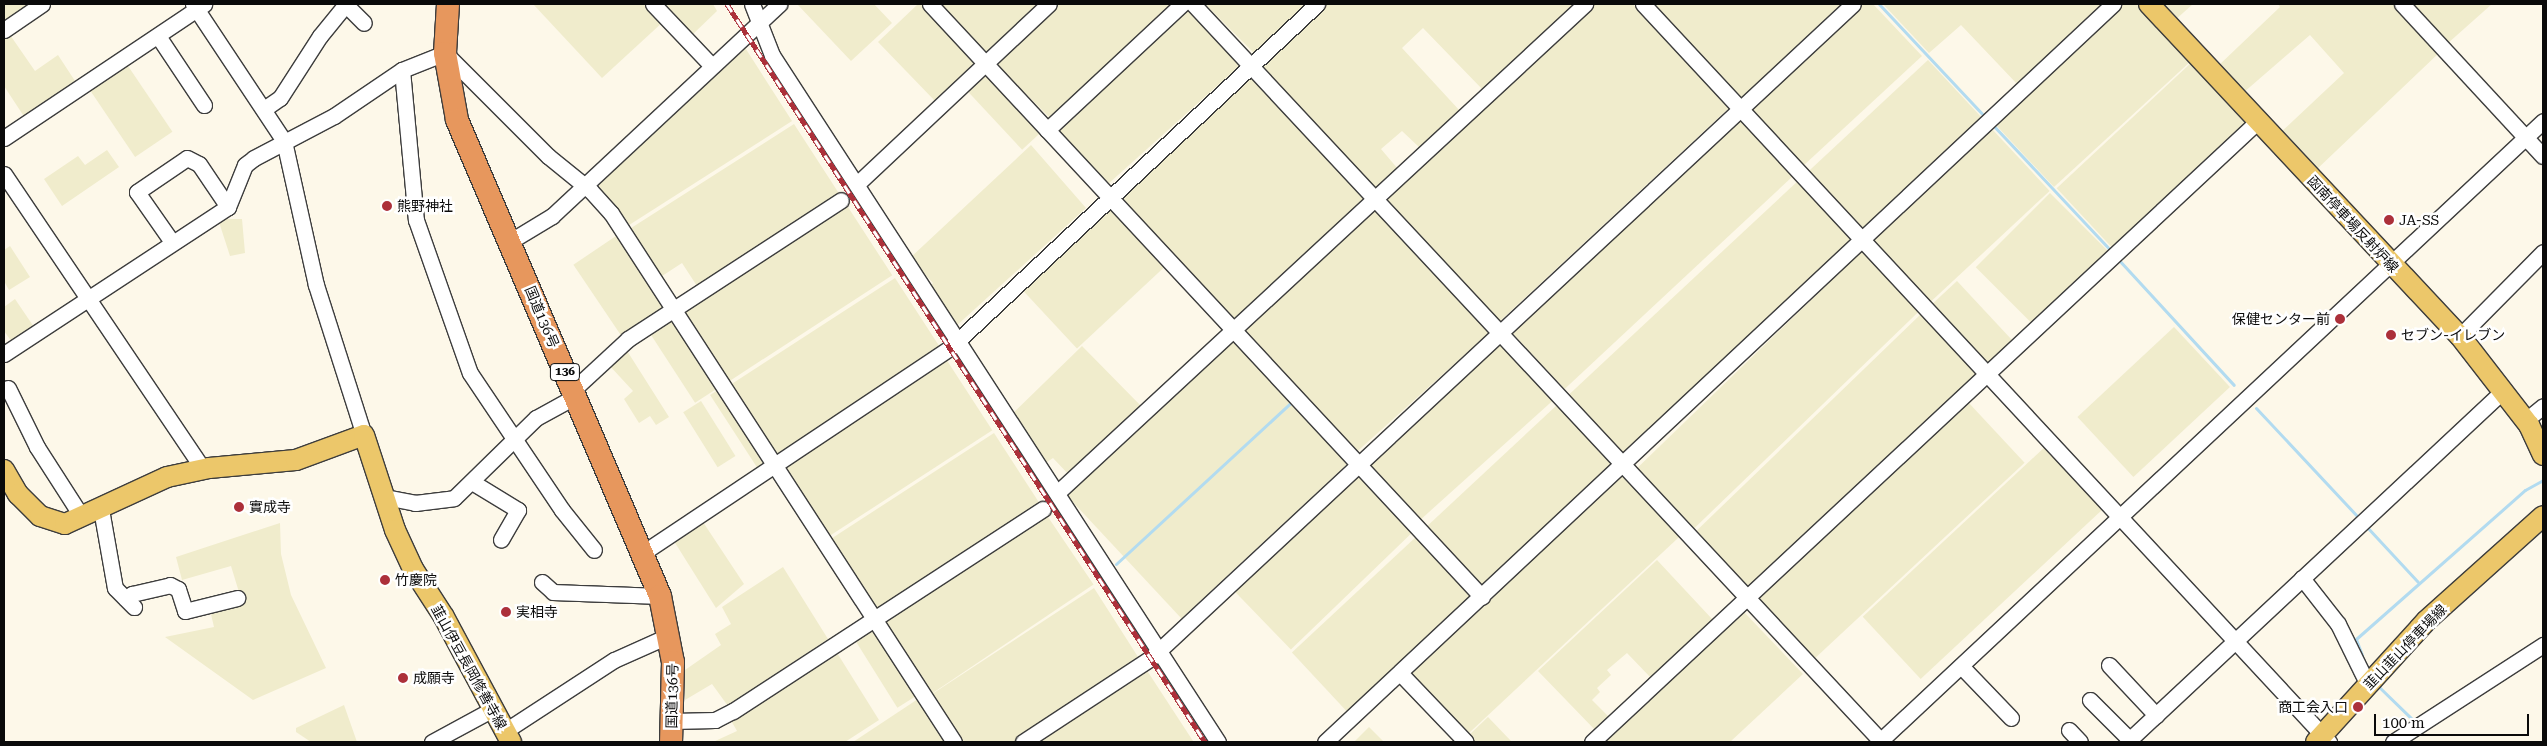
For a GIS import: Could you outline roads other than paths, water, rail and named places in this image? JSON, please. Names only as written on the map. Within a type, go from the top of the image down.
[{"type":"highway","name":"国道136号","points":[[448,4],[445,52],[457,120],[644,552],[660,596],[670,635],[673,662],[672,732]]},
{"type":"main road","name":"函南停車場反射炉線","points":[[2149,4],[2388,262],[2460,336],[2533,424],[2543,454]]},
{"type":"main road","points":[[4,470],[18,494],[48,522],[65,524],[167,477],[203,469],[296,460],[364,435]]},
{"type":"main road","name":"韮山伊豆長岡修善寺線","points":[[364,435],[385,497],[413,569],[508,737]]},
{"type":"main road","name":"韮山韮山停車場線","points":[[2323,740],[2368,684],[2426,621],[2543,516]]},
{"type":"street","points":[[4,30],[42,4]]},
{"type":"street","points":[[264,109],[280,98],[320,36],[346,4],[363,23]]},
{"type":"street","points":[[653,4],[711,65]]},
{"type":"street","points":[[752,4],[772,55],[1218,742]]},
{"type":"street","points":[[510,242],[544,222],[711,65],[779,4]]},
{"type":"street","points":[[930,4],[1482,597]]},
{"type":"street","points":[[857,184],[1049,4]]},
{"type":"street","points":[[1047,130],[1182,4]]},
{"type":"street","points":[[1193,4],[1880,742],[2122,517],[2388,262],[2543,121]]},
{"type":"street","points":[[644,552],[958,340],[1109,196],[1316,4]]},
{"type":"street","points":[[1057,493],[1585,4]]},
{"type":"street","points":[[1643,4],[2236,640],[2323,740]]},
{"type":"street","points":[[1023,742],[1159,650],[1739,107],[1853,4]]},
{"type":"street","points":[[1325,742],[2114,4]]},
{"type":"street","points":[[2402,4],[2543,156]]},
{"type":"street","points":[[4,138],[158,36],[198,6],[284,141],[316,285],[364,435]]},
{"type":"street","points":[[158,36],[204,106]]},
{"type":"street","points":[[4,354],[228,207],[245,165],[284,141],[334,116],[402,70],[445,52],[548,156],[583,185],[611,213],[954,742]]},
{"type":"street","points":[[402,70],[419,233],[470,373],[514,439],[594,550]]},
{"type":"street","points":[[1592,742],[2258,121]]},
{"type":"street","points":[[172,242],[138,192],[187,158],[199,164],[228,207]]},
{"type":"street","points":[[4,174],[203,469]]},
{"type":"street","points":[[385,497],[410,503],[448,500],[472,482],[514,439],[546,410],[574,393],[628,339],[841,200]]},
{"type":"street","points":[[2460,336],[2543,252]]},
{"type":"street","points":[[8,388],[39,452],[82,517]]},
{"type":"street","points":[[2090,700],[2128,741],[2504,390]]},
{"type":"street","points":[[2533,424],[2543,406]]},
{"type":"street","points":[[472,482],[518,510],[502,540]]},
{"type":"street","points":[[100,509],[115,588],[130,603],[132,594],[170,585],[178,589],[185,611],[237,598]]},
{"type":"street","points":[[672,732],[723,716],[1043,509]]},
{"type":"street","points":[[2302,578],[2338,624],[2368,684]]},
{"type":"street","points":[[542,582],[553,592],[660,596]]},
{"type":"street","points":[[508,737],[614,660],[670,635]]},
{"type":"street","points":[[2393,742],[2543,645]]},
{"type":"street","points":[[1961,666],[2011,718]]},
{"type":"street","points":[[2109,666],[2156,715]]},
{"type":"street","points":[[1400,673],[1466,742]]},
{"type":"street","points":[[432,742],[493,709]]},
{"type":"street","points":[[2068,730],[2080,742]]},
{"type":"waterway","points":[[1879,4],[1985,117]]},
{"type":"waterway","points":[[1991,123],[2112,252]]},
{"type":"waterway","points":[[2118,259],[2234,385]]},
{"type":"waterway","points":[[1116,564],[1294,400]]},
{"type":"waterway","points":[[2256,408],[2360,519]]},
{"type":"waterway","points":[[2362,655],[2356,639],[2525,490],[2543,480]]},
{"type":"waterway","points":[[2366,526],[2418,582]]},
{"type":"waterway","points":[[2377,685],[2413,720]]},
{"type":"railway","points":[[727,4],[1205,742]]},
{"type":"place","name":"熊野神社","points":[[387,206]]},
{"type":"place","name":"JA-SS","points":[[2389,220]]},
{"type":"place","name":"保健センター前","points":[[2340,319]]},
{"type":"place","name":"セブン-イレブン","points":[[2391,335]]},
{"type":"place","name":"實成寺","points":[[239,507]]},
{"type":"place","name":"竹慶院","points":[[385,580]]},
{"type":"place","name":"実相寺","points":[[506,612]]},
{"type":"place","name":"成願寺","points":[[403,678]]},
{"type":"place","name":"商工会入口","points":[[2358,707]]}]
